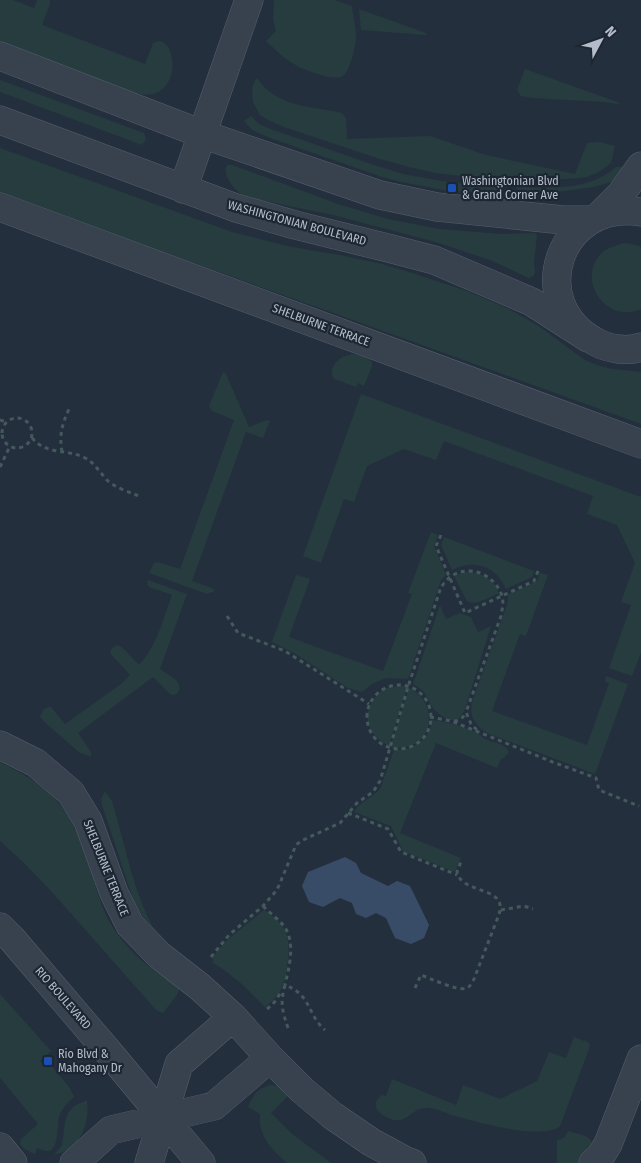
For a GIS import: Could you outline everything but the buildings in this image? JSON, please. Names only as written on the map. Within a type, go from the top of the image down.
[{"type":"street","points":[[183,188],[249,0]]},
{"type":"street","points":[[0,56],[202,134],[380,195],[437,207],[562,220],[595,218],[621,194],[641,166]]},
{"type":"street","name":"WASHINGTONIAN BOULEVARD","points":[[0,120],[236,208],[295,226],[384,246],[434,260],[532,302],[588,338]]},
{"type":"street","name":"SHELBURNE TERRACE","points":[[0,207],[641,444]]},
{"type":"street","points":[[640,348],[620,349],[603,346],[588,338],[574,326],[564,312],[558,295],[557,278],[559,260],[566,244],[576,230],[609,212],[628,210],[641,212]]},
{"type":"street","name":"SHELBURNE TERRACE","points":[[0,745],[36,763],[71,793],[88,821],[114,893],[130,925],[159,955],[233,1017],[302,1090],[333,1116],[371,1142],[412,1163]]},
{"type":"street","name":"RIO BOULEVARD","points":[[0,927],[201,1163]]},
{"type":"street","points":[[149,1163],[179,1064],[233,1017]]},
{"type":"street","points":[[74,1163],[111,1130],[214,1106],[270,1058]]},
{"type":"street","points":[[593,1163],[600,1157],[608,1144],[641,1059]]},
{"type":"street","points":[[0,1146],[13,1163]]},
{"type":"path","points":[[62,452],[60,433],[62,423],[69,409]]},
{"type":"path","points":[[14,418],[24,419],[31,426],[31,441],[23,447],[10,446],[2,437],[6,422],[14,418]]},
{"type":"path","points":[[0,420],[6,422]]},
{"type":"path","points":[[32,438],[45,449],[86,458],[110,483],[139,496]]},
{"type":"path","points":[[0,468],[10,446]]},
{"type":"path","points":[[441,535],[436,546],[465,613],[534,581],[538,571]]},
{"type":"path","points":[[193,982],[229,935],[264,906],[277,890],[296,845],[340,823],[357,803],[373,792],[380,781],[408,687],[441,588],[450,578],[458,573],[468,571],[480,572],[489,577],[502,596],[501,616],[466,712],[460,719],[451,721]]},
{"type":"path","points":[[227,616],[238,633],[285,651],[369,704]]},
{"type":"path","points":[[403,685],[408,687],[422,694],[430,713],[430,723],[420,741],[400,749],[390,748],[380,743],[372,735],[368,725],[367,714],[369,704],[375,695],[384,689],[403,685]]},
{"type":"path","points":[[466,712],[471,724],[479,732]]},
{"type":"path","points":[[430,717],[451,721],[596,778],[599,790],[639,806]]},
{"type":"path","points":[[348,813],[388,829],[401,852],[457,875],[464,883],[493,895],[500,904],[500,910],[471,985],[465,989],[458,988],[421,975],[415,988]]},
{"type":"path","points":[[457,875],[462,859]]},
{"type":"path","points":[[264,906],[284,926],[291,946],[282,997],[282,1006],[289,1032]]},
{"type":"path","points":[[500,910],[524,906],[533,909]]},
{"type":"path","points":[[262,1014],[273,1004],[282,992],[285,984]]},
{"type":"path","points":[[285,984],[295,988],[303,996],[325,1030]]},
{"type":"green space","points":[[0,0],[13,0],[34,8],[37,0],[50,0],[42,25],[145,64],[153,43],[161,42],[171,52],[172,72],[168,82],[162,90],[152,94],[143,95],[128,92],[0,43]]},
{"type":"green space","points":[[274,0],[335,0],[352,6],[356,41],[346,74],[338,77],[329,77],[304,69],[285,58],[266,41],[276,31],[273,19]]},
{"type":"green space","points":[[359,9],[426,33],[426,35],[361,30]]},
{"type":"green space","points":[[525,69],[620,103],[521,96],[517,90]]},
{"type":"green space","points":[[256,78],[268,90],[287,101],[342,113],[346,118],[347,139],[430,136],[486,155],[575,174],[587,143],[599,142],[615,146],[611,163],[599,172],[587,177],[502,179],[435,173],[380,159],[268,120],[260,115],[253,102],[252,88]]},
{"type":"green space","points":[[0,80],[144,133],[146,139],[142,145],[0,92]]},
{"type":"green space","points":[[251,116],[259,124],[268,128],[371,164],[403,174],[448,182],[448,191],[382,177],[270,138],[252,130],[244,121]]},
{"type":"green space","points":[[0,148],[232,232],[283,245],[382,264],[467,291],[507,308],[537,325],[585,360],[612,369],[641,372],[641,424],[0,193]]},
{"type":"green space","points":[[227,165],[232,165],[341,205],[388,219],[439,229],[502,234],[535,233],[537,236],[534,262],[535,273],[529,278],[490,260],[439,243],[333,215],[249,197],[240,193],[231,184],[226,172]]},
{"type":"green space","points":[[616,167],[628,167],[611,182],[594,187],[519,194],[516,187],[556,187],[581,184],[593,181]]},
{"type":"green space","points":[[457,183],[505,186],[502,194],[456,191]]},
{"type":"green space","points":[[625,243],[641,247],[641,309],[628,312],[616,310],[606,305],[598,296],[593,286],[592,274],[595,263],[603,252],[610,247]]},
{"type":"green space","points":[[353,354],[363,356],[372,362],[364,386],[358,383],[356,387],[334,379],[332,375],[333,367],[338,360]]},
{"type":"green space","points":[[223,372],[226,374],[249,427],[267,420],[270,421],[263,438],[246,432],[192,581],[212,588],[215,591],[207,594],[149,573],[154,563],[158,562],[180,569],[234,420],[212,411],[209,406]]},
{"type":"green space","points":[[361,394],[641,497],[641,653],[632,676],[609,668],[631,605],[621,602],[635,563],[617,525],[587,514],[593,496],[444,441],[436,460],[404,449],[367,466],[354,502],[344,499],[321,563],[303,556]]},
{"type":"green space","points":[[431,532],[438,535],[434,546],[446,575],[441,580],[408,679],[383,679],[372,684],[362,692],[348,688],[294,653],[272,642],[296,575],[310,579],[289,637],[383,671],[412,594],[408,593]]},
{"type":"green space","points":[[444,537],[534,571],[532,577],[506,589],[496,574],[483,566],[468,565],[452,570],[441,545]]},
{"type":"green space","points":[[468,572],[479,574],[491,580],[499,593],[479,602],[467,601],[454,576]]},
{"type":"green space","points":[[540,573],[548,575],[526,636],[520,634],[492,711],[587,745],[609,683],[605,681],[606,676],[628,684],[595,774],[487,733],[476,724],[472,716],[472,702],[507,605],[507,595],[537,581]]},
{"type":"green space","points":[[148,580],[187,594],[160,669],[178,682],[179,690],[177,694],[170,694],[153,677],[78,733],[91,752],[91,757],[80,753],[40,717],[44,709],[51,707],[65,724],[121,684],[130,675],[110,653],[112,648],[117,645],[122,647],[139,665],[145,658],[159,632],[172,595],[149,587],[147,584]]},
{"type":"green space","points":[[440,605],[446,619],[460,613],[471,617],[478,632],[491,626],[465,709],[460,717],[455,720],[444,718],[438,713],[423,691],[413,684]]},
{"type":"green space","points":[[407,687],[389,746],[373,733],[368,721],[369,708],[377,695],[384,689]]},
{"type":"green space","points":[[409,688],[424,700],[429,717],[428,726],[425,734],[419,741],[410,746],[390,747]]},
{"type":"green space","points":[[432,720],[454,724],[470,730],[485,739],[502,745],[509,752],[501,759],[497,768],[436,743],[400,833],[461,858],[455,872],[403,851],[391,826],[354,812],[380,789],[394,750],[414,746],[428,733]]},
{"type":"green space","points":[[0,762],[35,782],[59,804],[76,831],[103,907],[112,926],[139,958],[154,971],[180,987],[177,995],[163,1013],[157,1011],[51,891],[0,841]]},
{"type":"green space","points":[[105,791],[112,801],[134,881],[153,927],[143,917],[133,899],[102,805],[101,799]]},
{"type":"green space","points":[[264,910],[279,922],[283,928],[289,949],[286,974],[282,987],[276,997],[265,1007],[243,985],[213,963],[212,958],[226,941]]},
{"type":"green space","points":[[0,994],[51,1051],[40,1061],[45,1066],[49,1063],[70,1088],[74,1097],[60,1114],[56,1141],[49,1151],[37,1148],[35,1154],[24,1149],[20,1144],[21,1139],[38,1124],[0,1078]]},
{"type":"green space","points":[[574,1037],[585,1040],[590,1044],[589,1049],[560,1126],[552,1130],[540,1132],[509,1129],[465,1119],[430,1108],[417,1110],[408,1117],[397,1120],[390,1119],[381,1114],[376,1108],[377,1100],[382,1095],[386,1096],[392,1079],[456,1105],[463,1085],[500,1099],[537,1081],[549,1052],[566,1058]]},
{"type":"green space","points":[[272,1085],[282,1088],[288,1096],[271,1113],[291,1133],[331,1163],[287,1163],[271,1148],[261,1129],[260,1114],[248,1107],[257,1092]]},
{"type":"green space","points":[[87,1100],[88,1109],[85,1127],[77,1142],[63,1152],[54,1155],[62,1145],[68,1113],[74,1106]]},
{"type":"green space","points":[[568,1131],[585,1136],[590,1140],[592,1143],[590,1150],[579,1163],[557,1163],[557,1140],[564,1138]]},
{"type":"water","points":[[345,857],[356,863],[361,873],[388,886],[397,881],[410,886],[429,925],[424,938],[411,944],[395,938],[386,918],[376,913],[366,918],[356,914],[352,903],[340,898],[323,907],[309,902],[302,886],[308,872]]},
{"type":"place","name":"Washingtonian Blvd & Grand Corner Ave","points":[[452,188]]},
{"type":"place","name":"Rio Blvd & Mahogany Dr","points":[[48,1061]]}]
